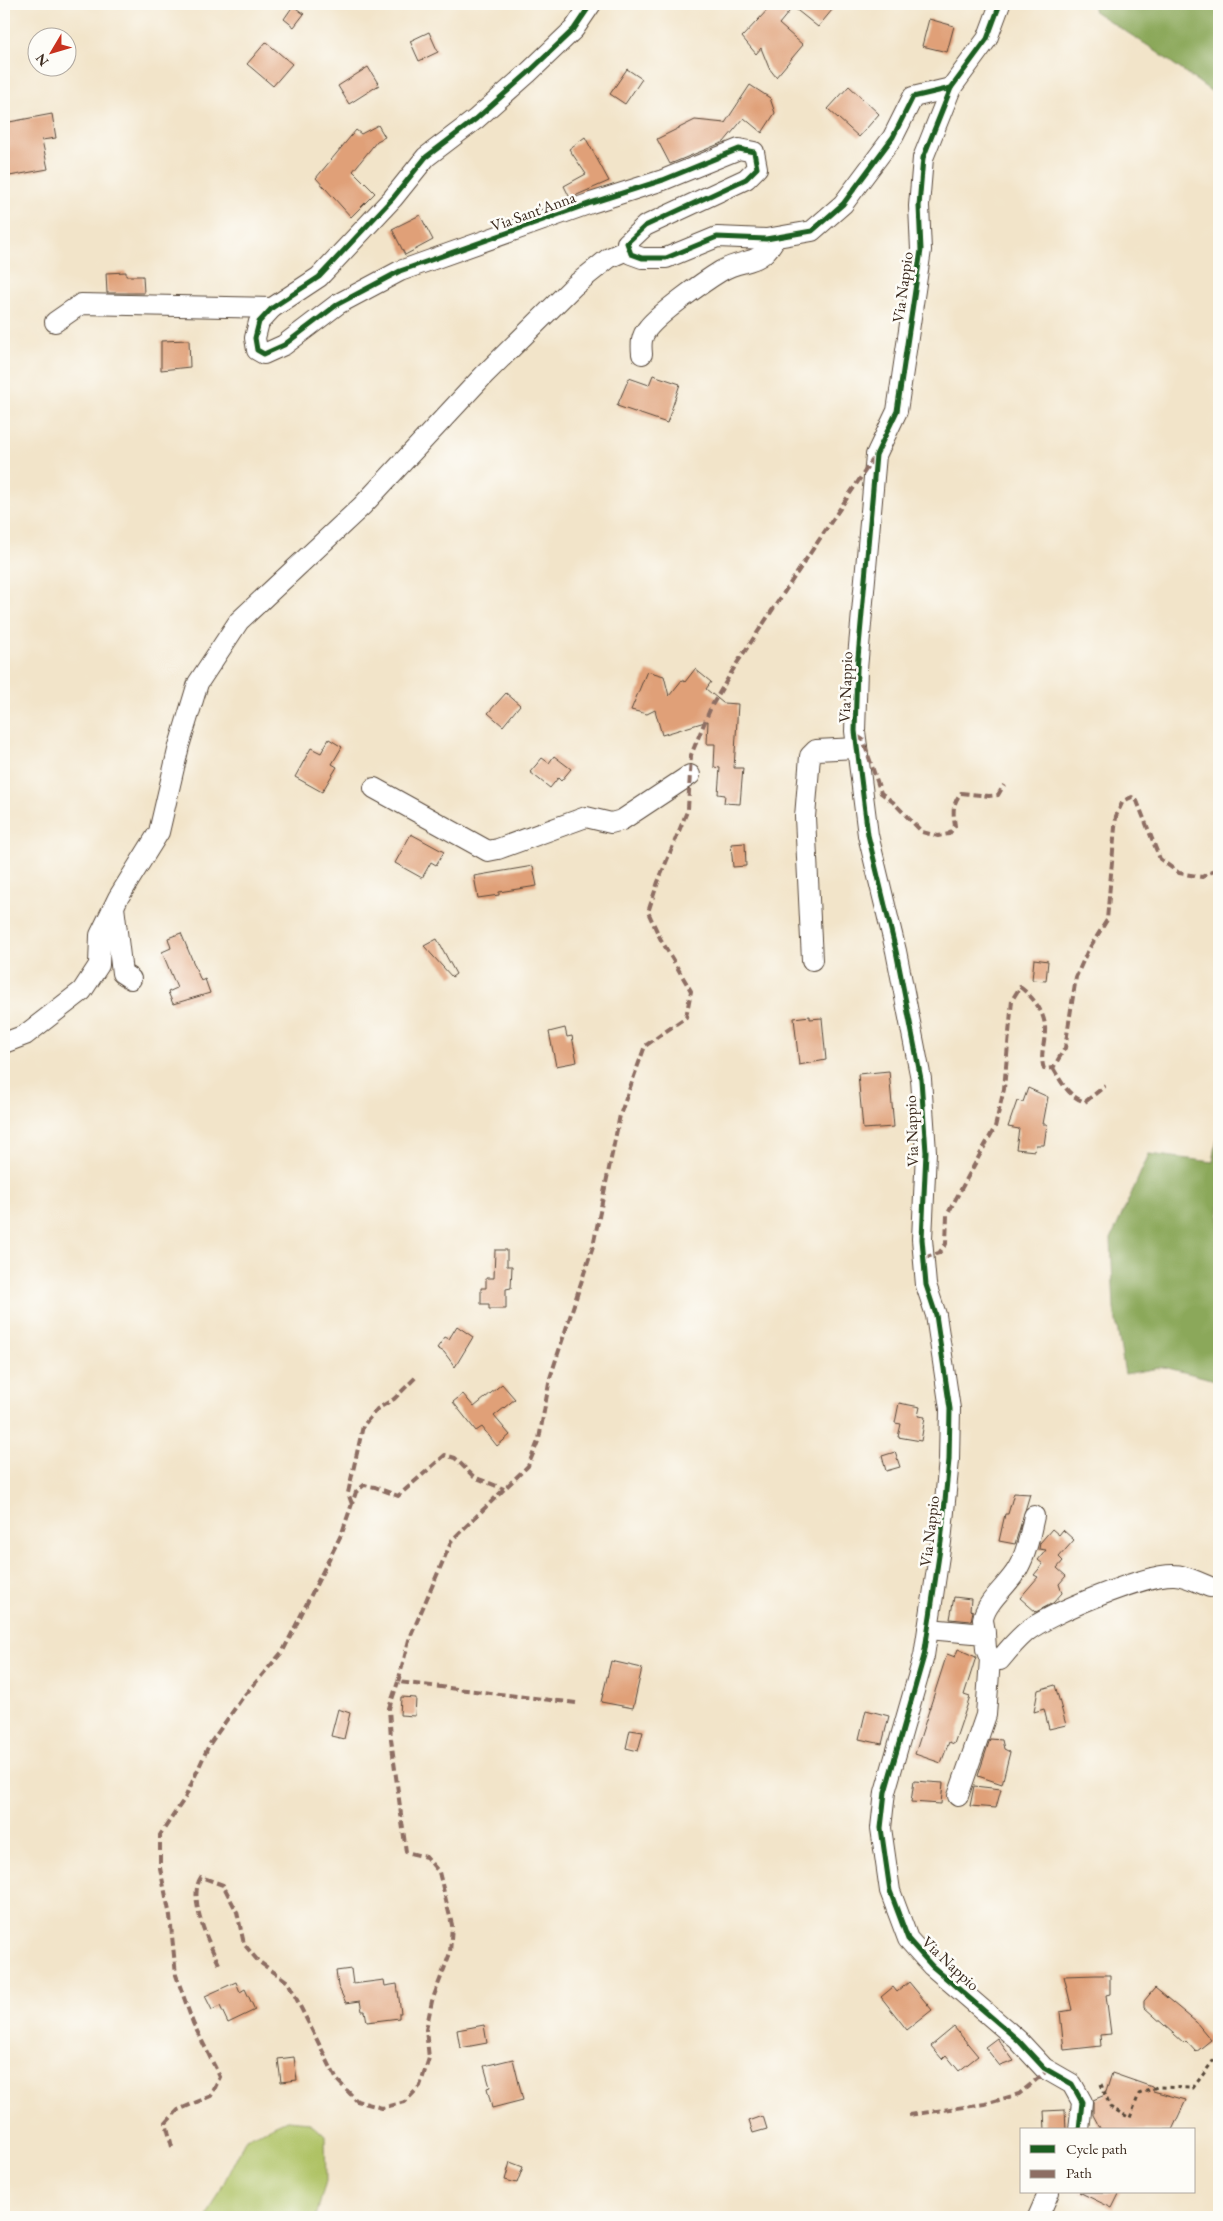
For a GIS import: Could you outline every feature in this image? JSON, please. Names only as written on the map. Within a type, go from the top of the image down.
[{"type":"street","name":"Via Sant'Anna","points":[[591,4],[574,29],[528,73],[476,120],[426,157],[393,198],[319,277],[272,308],[260,322],[255,338],[257,350],[264,354],[284,345],[338,304],[400,271],[591,203],[663,180],[739,150],[754,152],[757,168],[746,179],[645,226],[627,243],[629,249]]},
{"type":"street","name":"Via Nappio","points":[[1000,4],[987,39],[951,88],[923,158],[919,206],[921,250],[897,411],[876,455],[857,670],[855,731],[868,835],[896,952],[921,1079],[926,1152],[922,1239],[926,1285],[936,1315],[950,1409],[949,1460],[941,1542],[924,1656],[885,1792],[881,1828],[890,1891],[908,1939],[932,1966],[1018,2040],[1044,2068],[1072,2084],[1082,2102],[1078,2128]]},
{"type":"street","points":[[4,1042],[25,1035],[82,991],[99,965],[100,935],[114,907],[159,832],[179,746],[198,683],[238,621],[362,506],[484,375],[574,286],[609,258],[629,249],[631,254],[642,258],[666,258],[717,237],[766,239],[812,231],[843,204],[893,138],[913,97],[951,88]]},
{"type":"street","points":[[642,354],[641,341],[648,329],[662,316],[723,270],[758,258],[768,251],[775,238]]},
{"type":"street","points":[[55,322],[81,304],[272,308]]},
{"type":"street","points":[[812,960],[805,817],[810,756],[816,750],[857,748]]},
{"type":"street","points":[[374,788],[488,851],[586,818],[611,823],[622,820],[690,775]]},
{"type":"street","points":[[114,907],[122,973],[131,979]]},
{"type":"street","points":[[958,1796],[986,1715],[990,1659],[986,1648],[983,1619],[992,1600],[1007,1586],[1026,1552],[1034,1516]]},
{"type":"street","points":[[990,1659],[1000,1660],[1027,1632],[1048,1618],[1149,1578],[1176,1575],[1210,1587]]},
{"type":"street","points":[[928,1629],[985,1634]]},
{"type":"street","points":[[1038,2217],[1048,2194]]},
{"type":"path","points":[[1102,2084],[1110,2107],[1130,2118],[1139,2094],[1157,2087],[1193,2088],[1219,2053]]},
{"type":"green space","points":[[1093,4],[1219,4],[1219,97],[1150,47],[1095,12]]},
{"type":"green space","points":[[1219,1127],[1219,1381],[1164,1367],[1125,1374],[1114,1309],[1111,1239],[1149,1154],[1213,1162]]},
{"type":"green space","points":[[287,2120],[310,2122],[325,2136],[326,2181],[316,2217],[207,2217],[246,2138]]},
{"type":"building","points":[[773,4],[837,4],[818,27],[793,7],[779,24],[803,45],[776,77],[769,68],[761,48],[756,54],[742,37]]},
{"type":"building","points":[[293,6],[304,14],[294,27],[284,19]]},
{"type":"building","points":[[929,19],[954,26],[947,52],[922,46]]},
{"type":"building","points":[[429,32],[438,52],[419,61],[410,41]]},
{"type":"building","points":[[266,42],[292,64],[273,86],[247,64]]},
{"type":"building","points":[[368,67],[379,85],[349,104],[338,86]]},
{"type":"building","points":[[627,69],[642,79],[625,104],[610,94]]},
{"type":"building","points":[[750,85],[770,98],[775,113],[762,133],[744,118],[724,142],[670,164],[657,139],[695,120],[725,123]]},
{"type":"building","points":[[849,86],[879,114],[859,137],[828,109]]},
{"type":"building","points":[[52,114],[56,138],[42,140],[48,169],[4,177],[4,123]]},
{"type":"building","points":[[378,125],[385,137],[377,141],[353,171],[375,193],[351,217],[316,178],[356,130],[361,134]]},
{"type":"building","points":[[585,137],[609,181],[570,198],[564,186],[586,174],[569,149]]},
{"type":"building","points":[[420,215],[433,240],[405,255],[392,229]]},
{"type":"building","points":[[126,272],[126,276],[143,276],[144,293],[107,293],[106,273]]},
{"type":"building","points":[[189,340],[190,367],[161,370],[161,341]]},
{"type":"building","points":[[653,375],[680,384],[667,423],[617,406],[629,378],[649,385]]},
{"type":"building","points":[[695,669],[711,682],[706,689],[723,703],[738,704],[734,768],[743,768],[740,804],[724,803],[725,795],[718,794],[720,768],[714,767],[715,744],[707,744],[708,721],[662,735],[655,710],[647,714],[631,710],[647,671],[664,676],[669,696],[682,680],[685,682]]},
{"type":"building","points":[[506,693],[520,705],[503,726],[488,713]]},
{"type":"building","points":[[329,739],[342,747],[332,764],[337,767],[322,792],[295,777],[311,748],[321,753]]},
{"type":"building","points":[[554,756],[571,769],[561,781],[558,778],[550,788],[530,772],[542,758],[549,763]]},
{"type":"building","points":[[411,834],[444,852],[436,865],[431,862],[422,878],[395,863]]},
{"type":"building","points":[[745,843],[746,866],[733,867],[731,844]]},
{"type":"building","points":[[533,866],[537,886],[499,892],[499,895],[478,898],[474,876]]},
{"type":"building","points":[[181,933],[201,981],[205,979],[210,993],[173,1004],[168,992],[177,988],[162,952],[171,948],[168,938]]},
{"type":"building","points":[[437,939],[456,974],[452,977],[424,946]]},
{"type":"building","points":[[1034,959],[1048,961],[1046,981],[1032,980]]},
{"type":"building","points":[[810,1016],[810,1019],[822,1018],[826,1060],[799,1065],[794,1018]]},
{"type":"building","points":[[565,1028],[567,1037],[572,1036],[577,1062],[556,1066],[549,1032]]},
{"type":"building","points":[[889,1071],[894,1127],[863,1129],[858,1074]]},
{"type":"building","points":[[1028,1088],[1048,1097],[1043,1124],[1047,1124],[1044,1145],[1036,1145],[1035,1151],[1016,1149],[1019,1129],[1008,1127],[1017,1101],[1023,1102]]},
{"type":"building","points":[[495,1250],[507,1250],[507,1266],[512,1266],[511,1288],[506,1289],[506,1309],[489,1309],[489,1304],[481,1304],[481,1288],[486,1288],[486,1278],[494,1278]]},
{"type":"building","points":[[457,1326],[473,1337],[455,1367],[444,1352],[437,1348],[445,1337],[449,1339]]},
{"type":"building","points":[[502,1384],[515,1399],[494,1416],[510,1435],[497,1446],[482,1427],[476,1431],[453,1402],[463,1394],[474,1407]]},
{"type":"building","points":[[899,1403],[920,1407],[918,1416],[925,1417],[921,1441],[898,1437],[901,1424],[895,1423]]},
{"type":"building","points":[[895,1452],[900,1467],[886,1471],[882,1456]]},
{"type":"building","points":[[1014,1493],[1030,1494],[1015,1544],[999,1541],[1005,1514],[1008,1514]]},
{"type":"building","points":[[1052,1529],[1059,1535],[1063,1530],[1074,1540],[1059,1557],[1063,1561],[1057,1568],[1066,1576],[1059,1584],[1062,1593],[1053,1603],[1036,1612],[1020,1598],[1038,1577],[1034,1575],[1043,1564],[1038,1560],[1046,1550],[1039,1549],[1040,1543]]},
{"type":"building","points":[[954,1597],[971,1599],[970,1610],[973,1611],[971,1621],[950,1619]]},
{"type":"building","points":[[958,1649],[976,1657],[964,1695],[970,1697],[954,1744],[949,1742],[941,1763],[915,1754],[947,1654],[955,1657]]},
{"type":"building","points":[[611,1661],[642,1668],[633,1708],[601,1702]]},
{"type":"building","points":[[1055,1685],[1066,1725],[1049,1729],[1044,1709],[1034,1712],[1038,1690]]},
{"type":"building","points":[[401,1697],[416,1698],[415,1716],[400,1715]]},
{"type":"building","points":[[338,1709],[350,1713],[344,1739],[331,1736]]},
{"type":"building","points":[[866,1710],[889,1716],[882,1744],[859,1739]]},
{"type":"building","points":[[630,1730],[643,1732],[638,1751],[626,1748]]},
{"type":"building","points":[[990,1739],[1002,1740],[1004,1749],[1010,1752],[1002,1784],[978,1776]]},
{"type":"building","points":[[914,1781],[943,1783],[941,1804],[911,1802]]},
{"type":"building","points":[[974,1786],[1001,1789],[996,1808],[970,1806]]},
{"type":"building","points":[[351,1969],[353,1984],[384,1980],[385,1986],[397,1984],[401,2013],[399,2013],[399,2018],[367,2022],[365,2011],[362,2011],[360,2001],[346,2003],[338,1986],[336,1971]]},
{"type":"building","points":[[1110,1975],[1110,1994],[1106,1995],[1111,2034],[1100,2035],[1101,2046],[1064,2050],[1060,2012],[1072,2010],[1064,1976]]},
{"type":"building","points":[[236,1982],[240,1992],[245,1989],[255,2010],[228,2023],[220,2006],[212,2010],[205,1996]]},
{"type":"building","points":[[909,1982],[932,2010],[907,2030],[881,1997],[893,1987],[897,1992]]},
{"type":"building","points":[[1155,1988],[1196,2022],[1211,2040],[1196,2052],[1186,2041],[1184,2043],[1144,2007],[1144,2001]]},
{"type":"building","points":[[484,2025],[487,2043],[460,2048],[457,2030]]},
{"type":"building","points":[[954,2027],[978,2056],[959,2071],[946,2055],[942,2059],[931,2046]]},
{"type":"building","points":[[997,2038],[1014,2061],[1000,2066],[985,2047]]},
{"type":"building","points":[[294,2057],[297,2080],[281,2082],[278,2059]]},
{"type":"building","points":[[513,2059],[523,2100],[492,2108],[487,2088],[490,2087],[484,2066]]},
{"type":"building","points":[[1112,2073],[1152,2087],[1153,2091],[1186,2100],[1173,2128],[1100,2128],[1093,2115],[1093,2100],[1105,2095]]},
{"type":"building","points":[[1065,2110],[1066,2128],[1045,2128],[1044,2111]]},
{"type":"building","points":[[763,2116],[767,2129],[753,2133],[749,2121]]},
{"type":"building","points":[[510,2162],[523,2167],[517,2183],[505,2180]]},
{"type":"building","points":[[1083,2194],[1119,2194],[1112,2208]]},
{"type":"marked path","points":[[576,1703],[398,1682],[409,1640],[452,1540],[528,1466],[539,1439],[550,1378],[593,1246],[620,1115],[645,1046],[686,1017],[691,991],[660,938],[648,912],[658,882],[688,809],[691,755],[711,707],[737,663],[873,459]]},
{"type":"marked path","points":[[857,736],[863,740],[881,793],[893,802],[922,832],[938,836],[949,834],[955,826],[954,808],[961,793],[998,795],[1004,785]]},
{"type":"marked path","points":[[924,1258],[939,1253],[946,1244],[947,1215],[995,1127],[1004,1089],[1012,1000],[1020,987],[1037,1004],[1044,1020],[1045,1032],[1042,1058],[1044,1069],[1053,1068],[1065,1048],[1076,977],[1087,952],[1107,920],[1116,816],[1123,801],[1132,797],[1137,801],[1160,859],[1179,873],[1202,877],[1219,868]]},
{"type":"marked path","points":[[1053,1068],[1070,1093],[1085,1102],[1105,1086]]},
{"type":"marked path","points":[[352,1504],[348,1493],[363,1426],[377,1409],[394,1399],[417,1376]]},
{"type":"marked path","points":[[172,2147],[166,2123],[178,2110],[211,2096],[220,2077],[193,2023],[176,1975],[170,1916],[160,1868],[160,1835],[185,1798],[209,1745],[243,1697],[283,1651],[342,1533],[356,1492],[364,1485],[398,1496],[445,1455],[455,1458],[474,1477],[504,1489]]},
{"type":"marked path","points":[[219,1964],[205,1933],[198,1908],[197,1886],[201,1877],[223,1885],[237,1912],[244,1944],[258,1961],[288,1982],[337,2080],[357,2101],[382,2108],[405,2102],[420,2086],[429,2058],[426,2030],[432,2001],[450,1953],[452,1925],[439,1872],[426,1857],[406,1852],[391,1739],[389,1708],[398,1682]]},
{"type":"marked path","points":[[909,2115],[985,2104],[1019,2094],[1048,2070]]},
{"type":"cycle path","points":[[591,4],[574,29],[528,73],[476,119],[426,157],[393,198],[319,277],[272,308],[259,322],[255,338],[257,350],[264,354],[284,345],[338,304],[400,271],[591,203],[663,180],[739,149],[754,152],[757,168],[746,179],[645,226],[627,243],[631,254],[642,258],[666,258],[717,237],[766,239],[812,231],[843,204],[893,137],[913,97],[951,88]]},
{"type":"cycle path","points":[[1000,4],[987,39],[951,88],[923,158],[919,206],[921,250],[897,411],[876,455],[857,669],[855,731],[868,835],[896,951],[921,1079],[926,1152],[922,1239],[926,1285],[936,1315],[950,1409],[949,1460],[941,1542],[924,1656],[885,1792],[881,1828],[890,1891],[908,1939],[932,1966],[1018,2040],[1044,2068],[1072,2084],[1082,2102],[1079,2128]]}]
